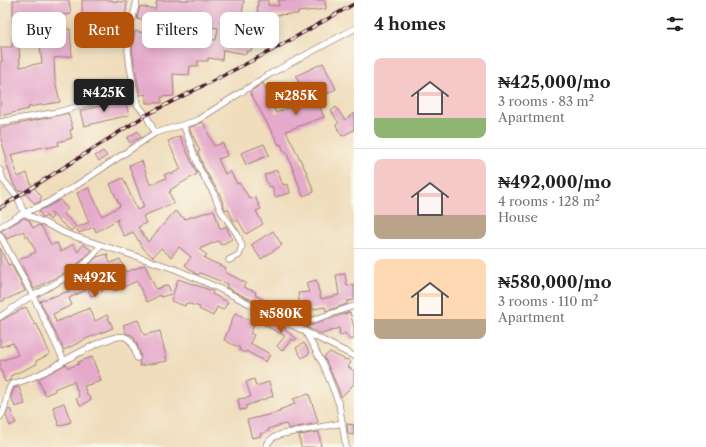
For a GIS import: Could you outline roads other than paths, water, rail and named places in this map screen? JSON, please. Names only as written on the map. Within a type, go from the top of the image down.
[{"type":"street","points":[[137,0],[131,26],[128,50],[130,67],[137,104],[146,115],[155,133]]},
{"type":"street","points":[[0,227],[24,213],[45,204],[77,185],[155,133],[184,126],[196,121],[270,74],[354,29]]},
{"type":"street","points":[[0,122],[83,106],[134,88]]},
{"type":"street","points":[[184,126],[199,168],[214,194],[221,211],[237,234],[242,246],[239,254],[229,260]]},
{"type":"street","points":[[0,170],[3,180],[18,198],[24,213],[67,234],[175,269],[216,287],[354,356]]},
{"type":"street","points":[[0,234],[33,296],[64,361]]},
{"type":"street","points":[[0,317],[33,296],[62,281],[96,253],[101,245]]},
{"type":"street","points":[[295,326],[354,306]]},
{"type":"street","points":[[304,331],[324,366],[339,404],[346,447]]},
{"type":"street","points":[[0,417],[4,412],[10,386],[12,384],[45,372],[90,347],[119,336],[126,337],[135,349],[137,358]]},
{"type":"street","points":[[267,447],[268,442],[273,437],[282,434],[343,423]]},
{"type":"railway","points":[[0,208],[146,115],[269,52],[354,4]]}]
